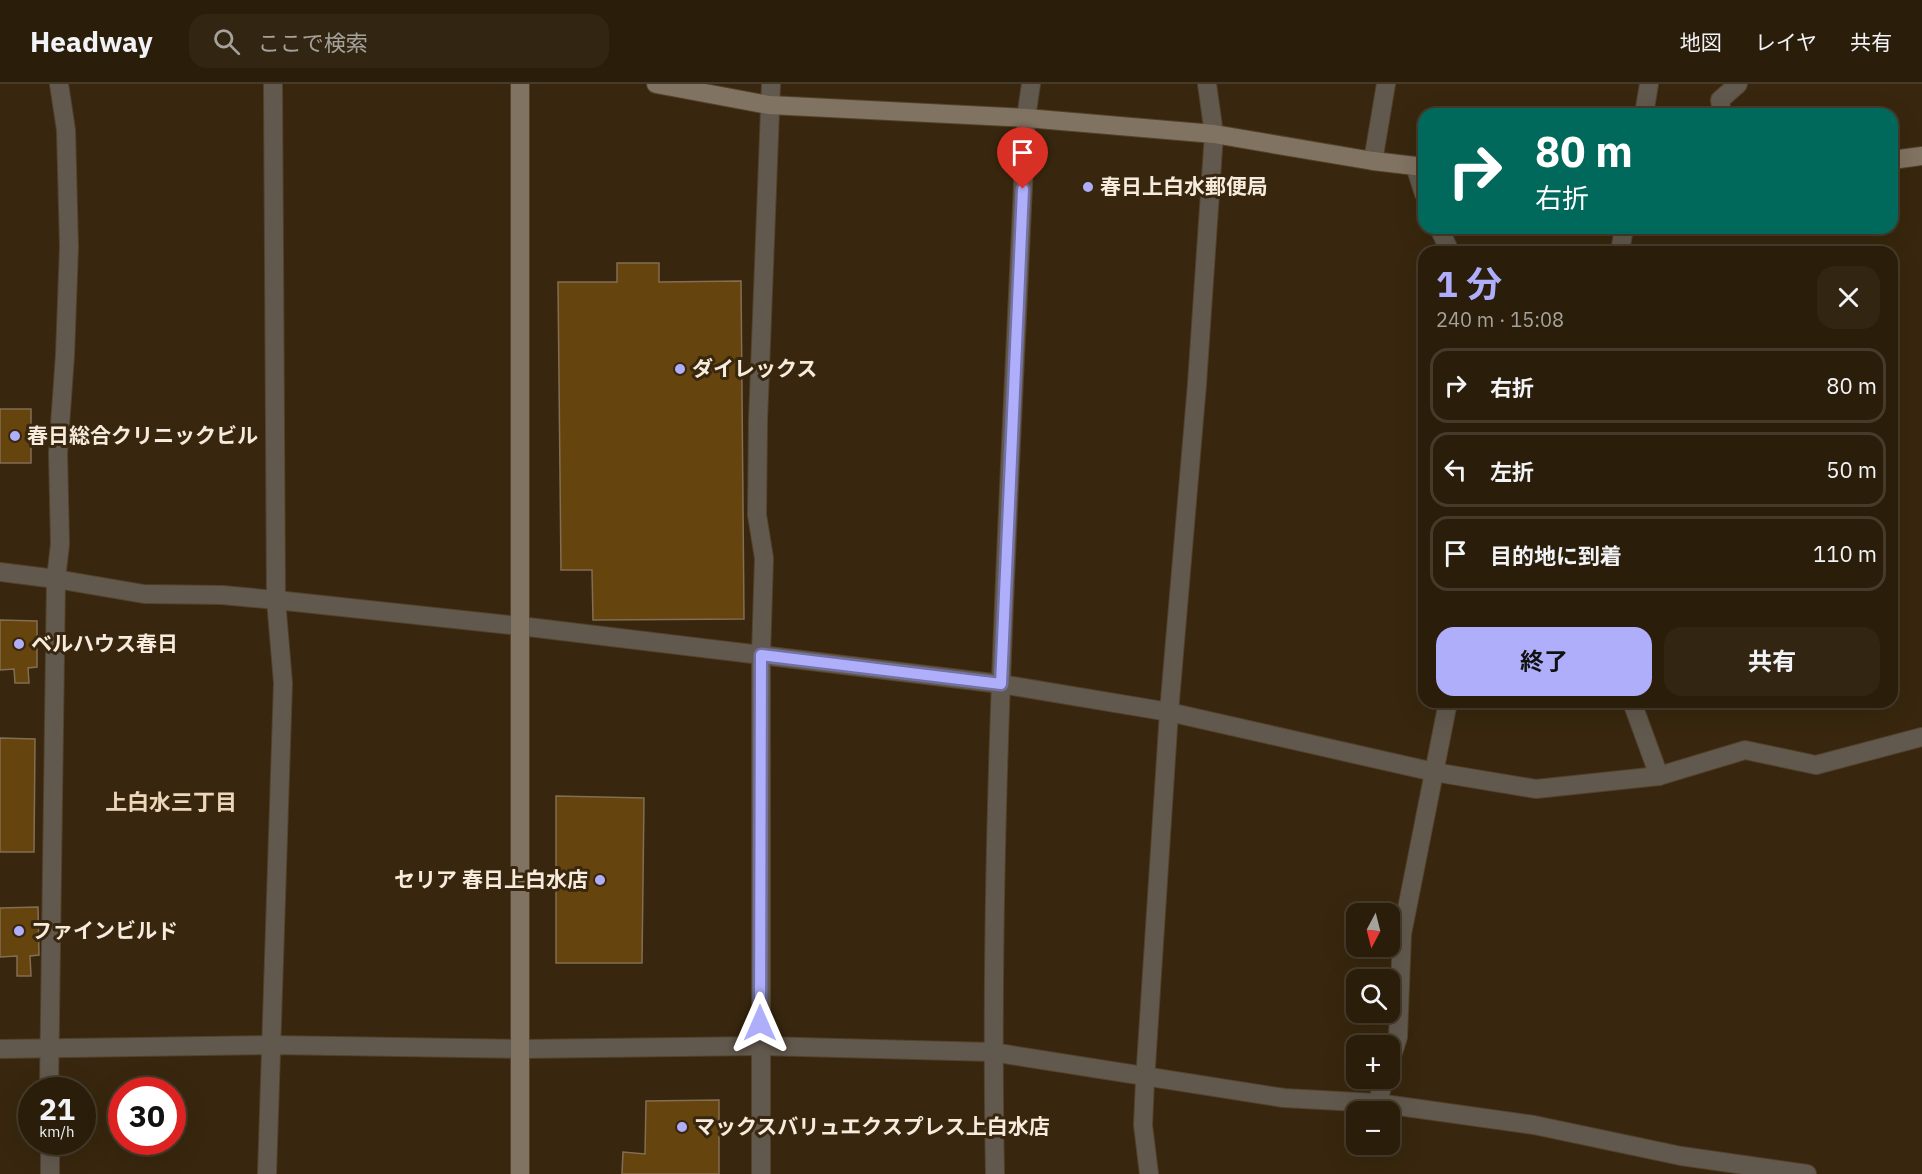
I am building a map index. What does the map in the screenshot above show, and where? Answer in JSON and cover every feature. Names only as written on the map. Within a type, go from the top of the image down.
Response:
[{"type":"street","points":[[50,1077],[56,579],[60,544],[58,453],[69,247],[66,130],[59,84]]},
{"type":"street","points":[[267,1174],[283,683],[276,600],[273,84]]},
{"type":"street","points":[[520,84],[520,1174]]},
{"type":"street","points":[[656,84],[769,105],[1026,118],[1214,134],[1418,167]]},
{"type":"street","points":[[761,1174],[761,655],[764,558],[757,515],[757,492],[771,84]]},
{"type":"street","points":[[995,1174],[992,1052],[1001,684],[1026,118],[1031,84]]},
{"type":"street","points":[[1149,1174],[1143,1125],[1145,1075],[1169,712],[1197,384],[1214,134],[1207,84]]},
{"type":"street","points":[[1373,161],[1386,84]]},
{"type":"street","points":[[1645,108],[1649,84]]},
{"type":"street","points":[[1721,108],[1720,100],[1738,84]]},
{"type":"street","points":[[1898,159],[1922,156]]},
{"type":"street","points":[[0,572],[144,594],[222,595],[276,600],[520,626],[1001,684],[1169,712],[1434,772],[1536,789],[1659,776],[1745,750],[1816,765],[1922,737]]},
{"type":"street","points":[[1398,1035],[1402,934],[1447,708]]},
{"type":"street","points":[[1634,708],[1659,776]]},
{"type":"street","points":[[0,1049],[271,1045],[520,1049],[760,1046],[992,1052],[1284,1098],[1346,1102]]},
{"type":"street","points":[[1400,1107],[1534,1125],[1681,1156],[1807,1174]]},
{"type":"street","points":[[50,1155],[50,1174]]},
{"type":"building","points":[[617,263],[659,263],[659,282],[741,281],[744,619],[593,620],[592,570],[561,570],[558,282],[617,282]]},
{"type":"building","name":"春日総合クリニックビル","points":[[0,409],[31,409],[31,463],[0,463]]},
{"type":"building","name":"ベルハウス春日","points":[[0,620],[37,621],[37,667],[28,668],[29,683],[15,683],[14,669],[0,670]]},
{"type":"building","points":[[0,738],[35,739],[34,852],[0,852]]},
{"type":"building","name":"セリア 春日上白水店","points":[[556,796],[644,798],[642,963],[556,963]]},
{"type":"building","name":"ファインビルド","points":[[38,907],[39,955],[30,956],[31,976],[17,976],[17,956],[0,957],[0,908]]},
{"type":"building","name":"マックスバリュエクスプレス上白水店","points":[[719,1100],[719,1174],[622,1174],[623,1152],[645,1154],[646,1101]]},
{"type":"place","name":"春日上白水郵便局","points":[[1088,187]]},
{"type":"place","name":"ダイレックス","points":[[680,369]]},
{"type":"place","name":"春日総合クリニックビル","points":[[15,436]]},
{"type":"place","name":"ベルハウス春日","points":[[19,644]]},
{"type":"place","name":"セリア 春日上白水店","points":[[600,880]]},
{"type":"place","name":"ファインビルド","points":[[19,931]]},
{"type":"place","name":"マックスバリュエクスプレス上白水店","points":[[682,1127]]},
{"type":"district","name":"上白水三丁目","points":[[171,802]]},
{"type":"route","points":[[760,1023],[761,655],[1001,684],[1023,189]]}]
